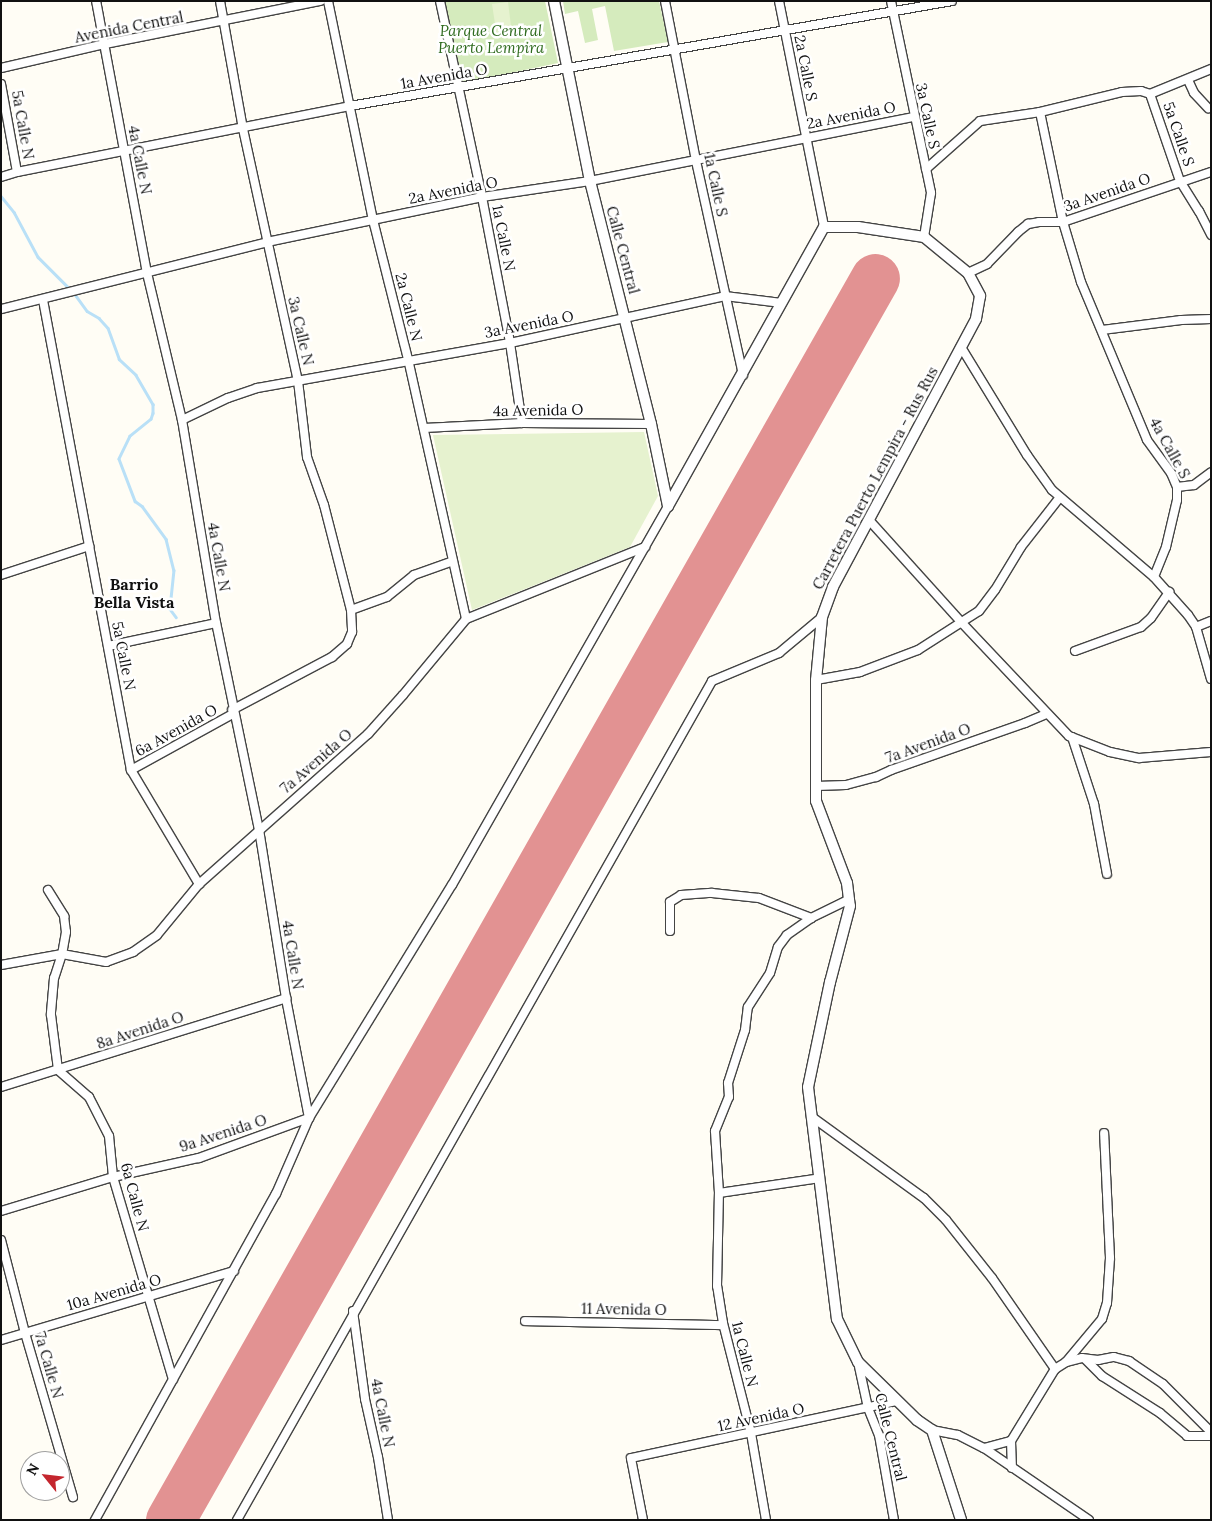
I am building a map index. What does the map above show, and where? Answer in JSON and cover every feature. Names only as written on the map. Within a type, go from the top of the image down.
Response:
[{"type":"street","name":"4a Calle N","points":[[96,1],[148,273],[182,420],[216,623],[259,830],[286,998],[309,1118]]},
{"type":"street","name":"3a Calle N","points":[[220,1],[267,242],[298,381],[307,457],[324,505],[351,610],[352,632],[347,644],[332,657]]},
{"type":"street","name":"Avenida Central","points":[[1,68],[105,44],[224,22],[321,1]]},
{"type":"street","name":"2a Calle N","points":[[328,1],[373,220],[408,359],[466,619]]},
{"type":"street","name":"1a Calle N","points":[[440,1],[482,198],[510,343],[522,423]]},
{"type":"street","name":"Calle Central","points":[[554,1],[590,181],[651,424],[668,506]]},
{"type":"street","name":"1a Calle S","points":[[665,1],[696,161],[743,374]]},
{"type":"street","name":"2a Calle S","points":[[779,1],[824,227]]},
{"type":"street","name":"3a Calle S","points":[[891,1],[931,193],[924,237]]},
{"type":"street","name":"1a Avenida O","points":[[1,177],[17,172],[458,86],[569,69],[674,49],[893,13],[952,1]]},
{"type":"street","points":[[926,169],[980,121],[1040,112],[1122,92],[1141,91],[1150,94],[1211,69]]},
{"type":"street","points":[[1188,80],[1194,93],[1208,108]]},
{"type":"street","name":"5a Calle N","points":[[1,84],[17,172]]},
{"type":"street","name":"5a Calle S","points":[[1150,94],[1180,181],[1199,211],[1211,236]]},
{"type":"street","name":"4a Calle S","points":[[1040,112],[1063,222],[1081,282],[1147,440],[1171,473],[1177,487],[1177,500],[1166,547],[1154,578]]},
{"type":"street","name":"2a Avenida O","points":[[1,308],[43,300],[267,242],[482,198],[590,181],[914,117]]},
{"type":"street","name":"3a Avenida O","points":[[968,273],[987,264],[1028,224],[1063,222],[1211,172]]},
{"type":"street","points":[[95,1520],[276,1194],[309,1118],[447,894],[743,374],[824,227],[858,227],[924,237]]},
{"type":"street","name":"Carretera Puerto Lempira - Rus Rus","points":[[924,237],[968,273],[979,292],[980,306],[976,319],[833,586],[822,617],[816,680],[816,801],[820,816],[847,883],[850,906],[830,982],[808,1087],[837,1319],[858,1362],[897,1401],[932,1430]]},
{"type":"street","name":"3a Avenida O","points":[[182,420],[228,398],[280,383],[408,359],[510,343],[725,296],[782,303]]},
{"type":"street","name":"5a Calle N","points":[[43,300],[131,770],[199,884]]},
{"type":"street","points":[[1102,330],[1181,320],[1211,319]]},
{"type":"street","points":[[961,347],[1027,455],[1060,498],[1169,592],[1196,627],[1211,680]]},
{"type":"street","name":"4a Avenida O","points":[[424,428],[522,423],[651,424]]},
{"type":"street","points":[[1177,487],[1194,485],[1211,472]]},
{"type":"street","points":[[816,680],[860,672],[918,650],[979,611],[995,590],[1021,547],[1060,498]]},
{"type":"street","points":[[869,520],[1046,714],[1072,737],[1110,752],[1139,758],[1211,752]]},
{"type":"street","points":[[1,575],[89,546]]},
{"type":"street","name":"7a Avenida O","points":[[1,965],[62,954],[106,962],[133,952],[157,935],[199,884],[368,734],[466,619],[645,546]]},
{"type":"street","points":[[351,610],[387,598],[414,575],[454,561]]},
{"type":"street","points":[[1075,651],[1141,627],[1152,618],[1169,592]]},
{"type":"street","points":[[237,1520],[353,1311],[712,681],[779,653],[822,617]]},
{"type":"street","points":[[1196,627],[1211,621]]},
{"type":"street","points":[[108,646],[216,623]]},
{"type":"street","name":"6a Avenida O","points":[[131,770],[332,657]]},
{"type":"street","name":"7a Avenida O","points":[[816,786],[846,785],[876,777],[1046,714]]},
{"type":"street","points":[[1072,737],[1094,804],[1107,874]]},
{"type":"street","points":[[48,890],[64,916],[66,932],[62,954],[54,978],[51,1015],[58,1070]]},
{"type":"street","points":[[670,931],[670,902],[681,895],[712,893],[759,898],[811,918]]},
{"type":"street","name":"1a Calle N","points":[[766,1520],[751,1433],[723,1325],[717,1286],[719,1193],[715,1131],[729,1097],[728,1083],[745,1030],[748,1007],[770,973],[778,946],[787,935],[811,918],[850,899]]},
{"type":"street","name":"8a Avenida O","points":[[1,1087],[286,998]]},
{"type":"street","name":"6a Calle N","points":[[58,1070],[89,1097],[109,1136],[113,1177],[173,1379]]},
{"type":"street","points":[[812,1116],[924,1198],[946,1220],[992,1278],[1055,1368]]},
{"type":"street","name":"9a Avenida O","points":[[1,1211],[113,1177],[199,1158],[309,1118]]},
{"type":"street","points":[[1066,1362],[1102,1319],[1106,1303],[1110,1258],[1104,1133]]},
{"type":"street","points":[[719,1193],[820,1178]]},
{"type":"street","name":"7a Calle N","points":[[1,1240],[25,1333],[73,1497]]},
{"type":"street","name":"10a Avenida O","points":[[1,1340],[234,1271]]},
{"type":"street","name":"4a Calle N","points":[[353,1311],[367,1415],[378,1457],[388,1520]]},
{"type":"street","name":"11 Avenida O","points":[[525,1321],[723,1325]]},
{"type":"street","points":[[1012,1468],[1011,1441],[1055,1368],[1066,1362],[1084,1358],[1098,1360],[1114,1357],[1129,1360],[1163,1384],[1211,1432]]},
{"type":"street","points":[[1084,1358],[1102,1376],[1160,1413],[1187,1436],[1211,1436]]},
{"type":"street","name":"Calle Central","points":[[858,1362],[868,1408],[879,1435],[894,1520]]},
{"type":"street","name":"12 Avenida O","points":[[643,1520],[631,1458],[897,1401]]},
{"type":"street","points":[[961,1520],[932,1430],[958,1435],[984,1448],[1089,1520]]},
{"type":"street","points":[[984,1448],[1011,1441]]},
{"type":"green space","name":"Parque Central Puerto Lempira","points":[[445,1],[545,1],[558,63],[462,83]]},
{"type":"green space","points":[[563,1],[659,1],[668,42],[614,51],[605,6],[592,9],[598,40],[585,43],[578,11],[565,14]]},
{"type":"green space","points":[[508,2],[512,34],[497,37],[492,4]]},
{"type":"green space","points":[[644,432],[658,496],[630,547],[472,610],[433,435]]},
{"type":"waterway","points":[[1,196],[14,212],[38,257],[70,289]]},
{"type":"waterway","points":[[74,293],[87,311],[99,318],[108,328],[119,359],[136,375],[153,404],[151,419],[130,436],[119,459],[135,501],[142,506],[166,539],[174,570],[170,609],[176,617]]},
{"type":"runway","points":[[170,1520],[875,278]]},
{"type":"district","name":"Barrio Bella Vista","points":[[134,593]]}]
